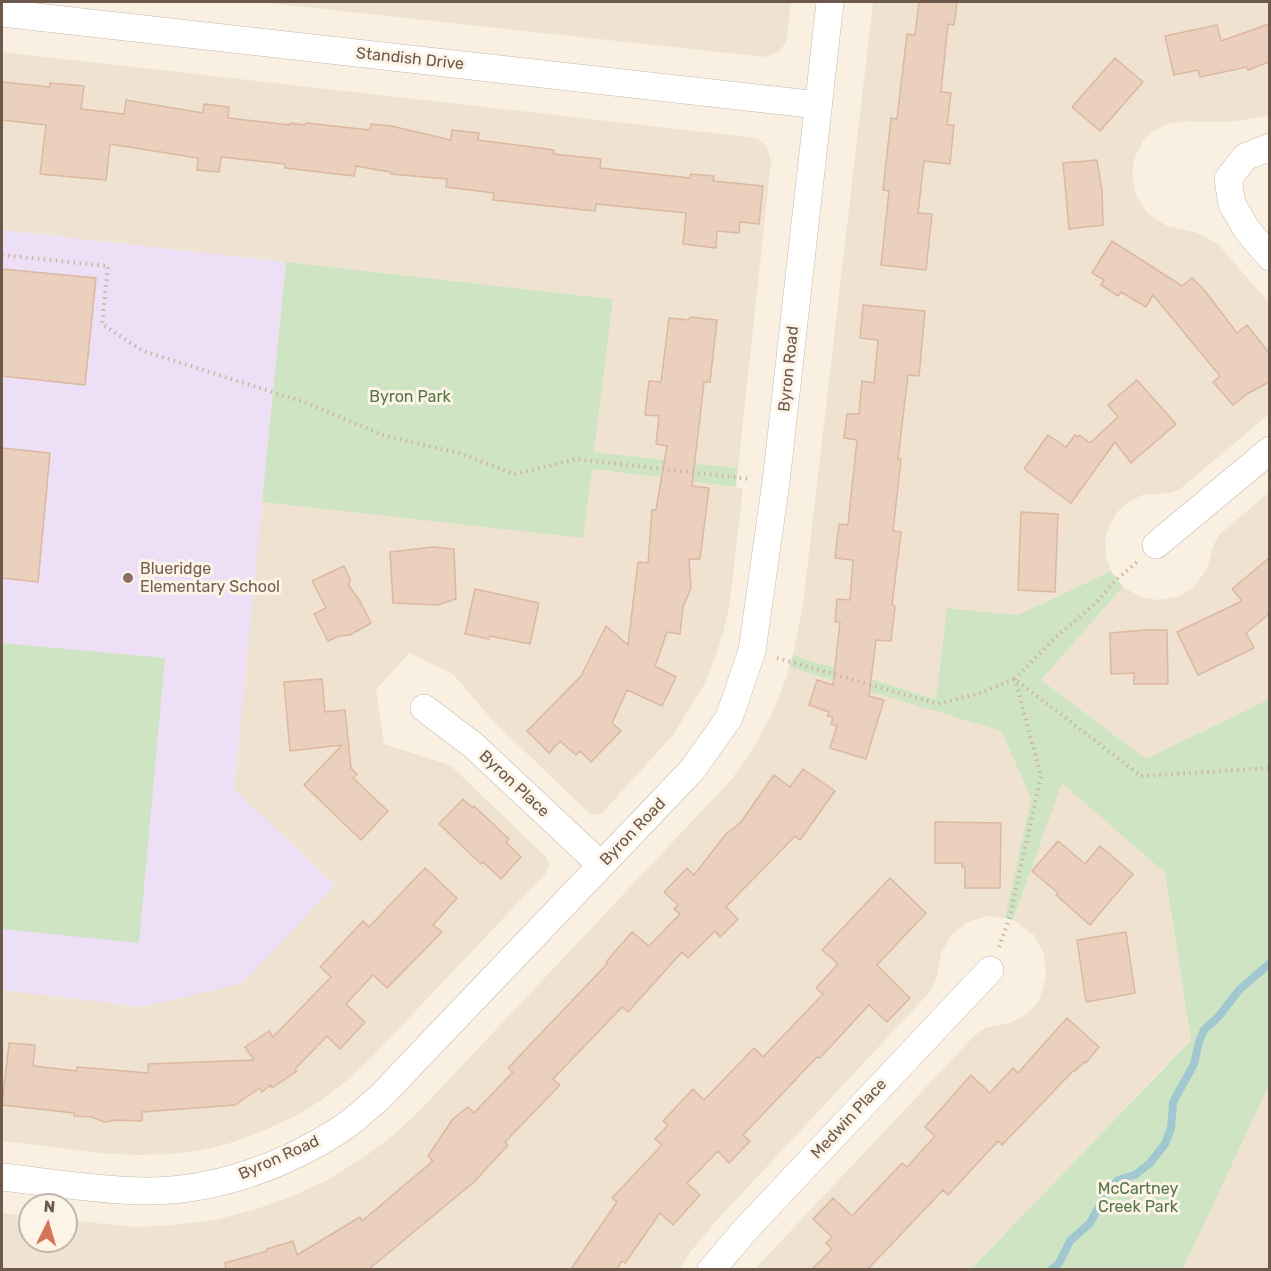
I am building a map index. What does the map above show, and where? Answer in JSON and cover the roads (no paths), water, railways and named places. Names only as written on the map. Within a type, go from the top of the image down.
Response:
[{"type":"street","name":"Byron Road","points":[[2,1177],[86,1187],[154,1190],[195,1187],[243,1176],[296,1154],[342,1128],[380,1097],[692,770],[729,718],[752,651],[776,482],[830,2]]},
{"type":"street","name":"Standish Drive","points":[[2,13],[818,105]]},
{"type":"street","points":[[1269,147],[1245,158],[1228,178],[1232,204],[1247,230],[1269,257]]},
{"type":"street","points":[[1156,545],[1269,450]]},
{"type":"street","name":"Byron Place","points":[[424,708],[473,746],[601,865]]},
{"type":"street","name":"Medwin Place","points":[[711,1269],[990,970]]},
{"type":"waterway","points":[[1051,1270],[1059,1263],[1070,1241],[1090,1223],[1105,1196],[1118,1180],[1135,1175],[1150,1163],[1165,1144],[1171,1128],[1173,1102],[1194,1064],[1204,1030],[1219,1016],[1239,990],[1270,963]]},
{"type":"place","name":"Blueridge Elementary School","points":[[128,578]]},
{"type":"park label","name":"Byron Park","points":[[410,397]]},
{"type":"park label","name":"McCartney Creek Park","points":[[1138,1198]]}]
